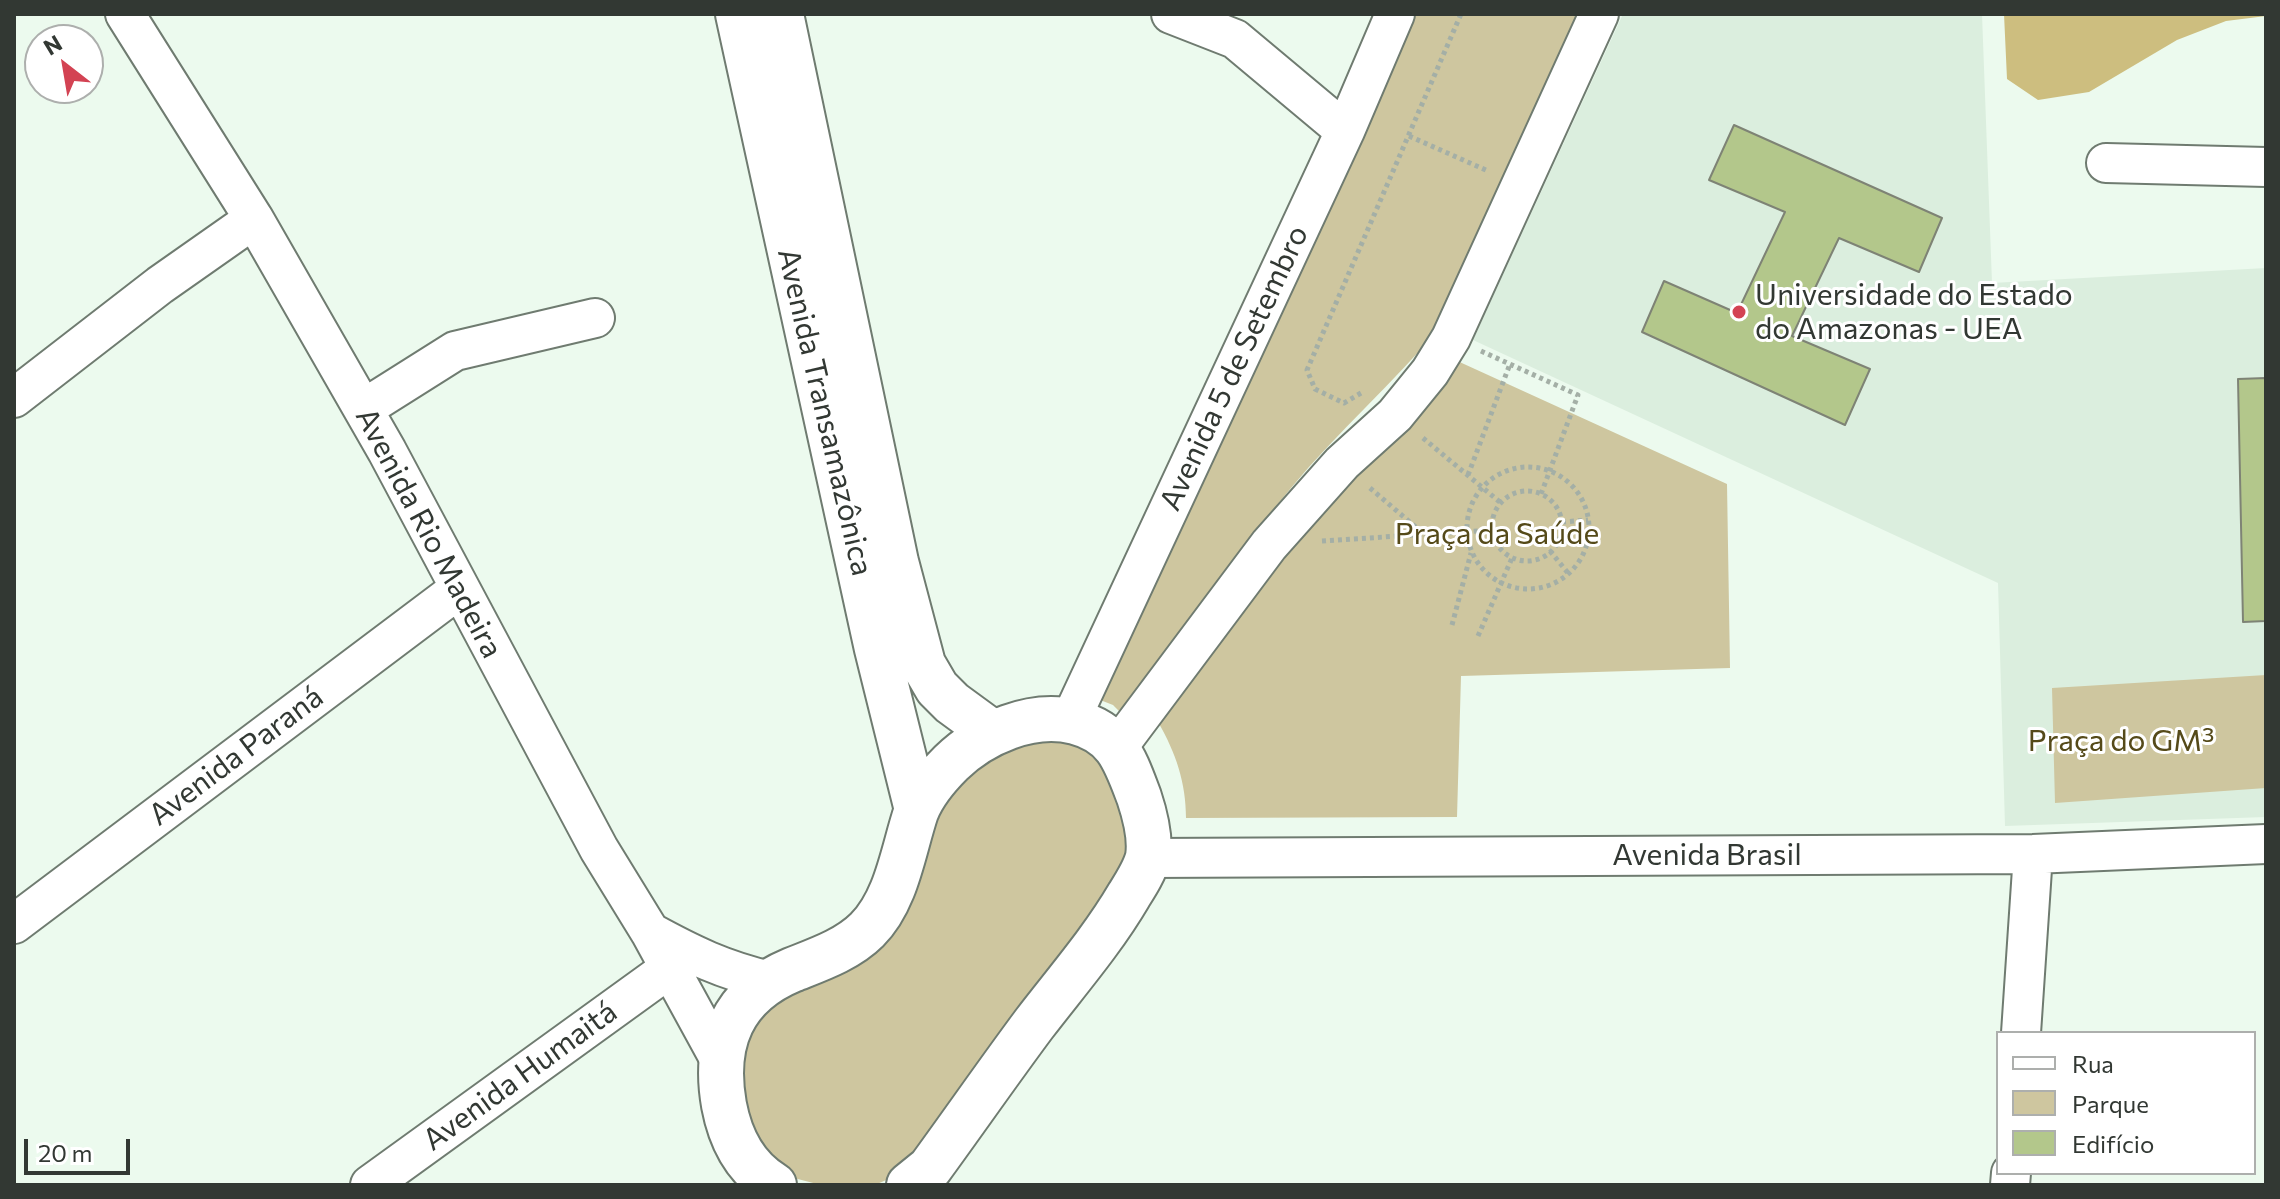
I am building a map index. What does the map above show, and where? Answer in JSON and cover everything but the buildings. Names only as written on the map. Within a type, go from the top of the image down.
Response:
[{"type":"highway","name":"Avenida Transamazônica","points":[[738,14],[795,283],[917,810]]},
{"type":"highway","name":"Avenida Transamazônica","points":[[781,14],[896,562],[923,664],[937,688],[952,703],[993,733]]},
{"type":"highway","points":[[756,98],[799,89]]},
{"type":"highway","points":[[795,283],[837,276]]},
{"type":"highway","points":[[774,1185],[751,1166],[736,1164],[724,1104],[720,1060],[728,1032],[750,994],[770,981],[821,959],[865,932],[876,919],[896,880],[917,810],[932,784],[953,761],[993,733],[1016,724],[1041,720],[1070,721],[1099,731],[1117,748],[1133,777],[1145,812],[1148,858],[1115,919],[930,1168],[914,1183]]},
{"type":"street","name":"Avenida Rio Madeira","points":[[125,14],[254,219],[363,409],[599,849],[650,932],[720,1060]]},
{"type":"street","points":[[1171,14],[1235,39],[1345,131]]},
{"type":"street","name":"Avenida 5 de Setembro","points":[[1070,721],[1345,131],[1395,14]]},
{"type":"street","points":[[1117,748],[1269,545],[1342,463],[1395,415],[1430,372],[1451,338],[1599,14]]},
{"type":"street","points":[[2106,163],[2266,167]]},
{"type":"street","points":[[14,398],[160,285],[254,219]]},
{"type":"street","points":[[363,409],[455,351],[595,318]]},
{"type":"street","name":"Avenida Paraná","points":[[14,924],[459,589]]},
{"type":"street","name":"Avenida Brasil","points":[[1148,858],[2033,854],[2266,844]]},
{"type":"street","points":[[2021,1031],[2033,854]]},
{"type":"street","points":[[650,932],[708,963],[770,981]]},
{"type":"street","name":"Avenida Humaitá","points":[[370,1185],[670,968]]},
{"type":"path","points":[[1364,391],[1344,403],[1315,389],[1307,370],[1461,14]]},
{"type":"path","points":[[1409,136],[1491,172],[1524,179]]},
{"type":"path","points":[[1451,338],[1578,395],[1541,494]]},
{"type":"path","points":[[1468,475],[1510,364]]},
{"type":"path","points":[[1395,415],[1501,503]]},
{"type":"path","points":[[1342,463],[1425,535]]},
{"type":"path","points":[[1532,466],[1550,471],[1567,481],[1580,496],[1588,520],[1583,554],[1568,573],[1555,582],[1536,588],[1516,588],[1502,583],[1482,569],[1471,552],[1466,533],[1467,516],[1482,486],[1514,468],[1532,466]]},
{"type":"path","points":[[1523,491],[1541,494],[1553,503],[1562,522],[1561,535],[1550,551],[1537,559],[1524,561],[1512,558],[1495,542],[1492,519],[1501,503],[1513,494],[1523,491]]},
{"type":"path","points":[[1562,522],[1588,520]]},
{"type":"path","points":[[1269,545],[1492,530]]},
{"type":"path","points":[[1550,551],[1568,573]]},
{"type":"path","points":[[1452,625],[1471,552]]},
{"type":"path","points":[[1478,636],[1512,558]]},
{"type":"shaded area","points":[[1623,14],[1982,14],[1992,283],[2266,268],[2266,817],[2005,826],[1998,583],[1473,340]]},
{"type":"shaded area","points":[[2004,14],[2266,16],[2226,21],[2177,40],[2089,92],[2038,100],[2007,79]]},
{"type":"green space","points":[[1397,14],[1586,14],[1441,326],[1269,515],[1124,716],[1113,705],[1095,698]]},
{"type":"green space","name":"Praça da Saúde","points":[[1453,359],[1727,484],[1730,668],[1461,676],[1457,817],[1186,818],[1179,768],[1158,722],[1292,542]]},
{"type":"green space","name":"Praça do GM³","points":[[2266,675],[2266,788],[2055,803],[2052,688]]},
{"type":"green space","points":[[1042,732],[1090,738],[1116,761],[1134,858],[914,1168],[877,1184],[821,1185],[790,1177],[750,1139],[738,1103],[744,1029],[778,990],[841,960],[956,779],[994,749]]},
{"type":"place","name":"Universidade do Estado do Amazonas - UEA","points":[[1739,312]]}]
